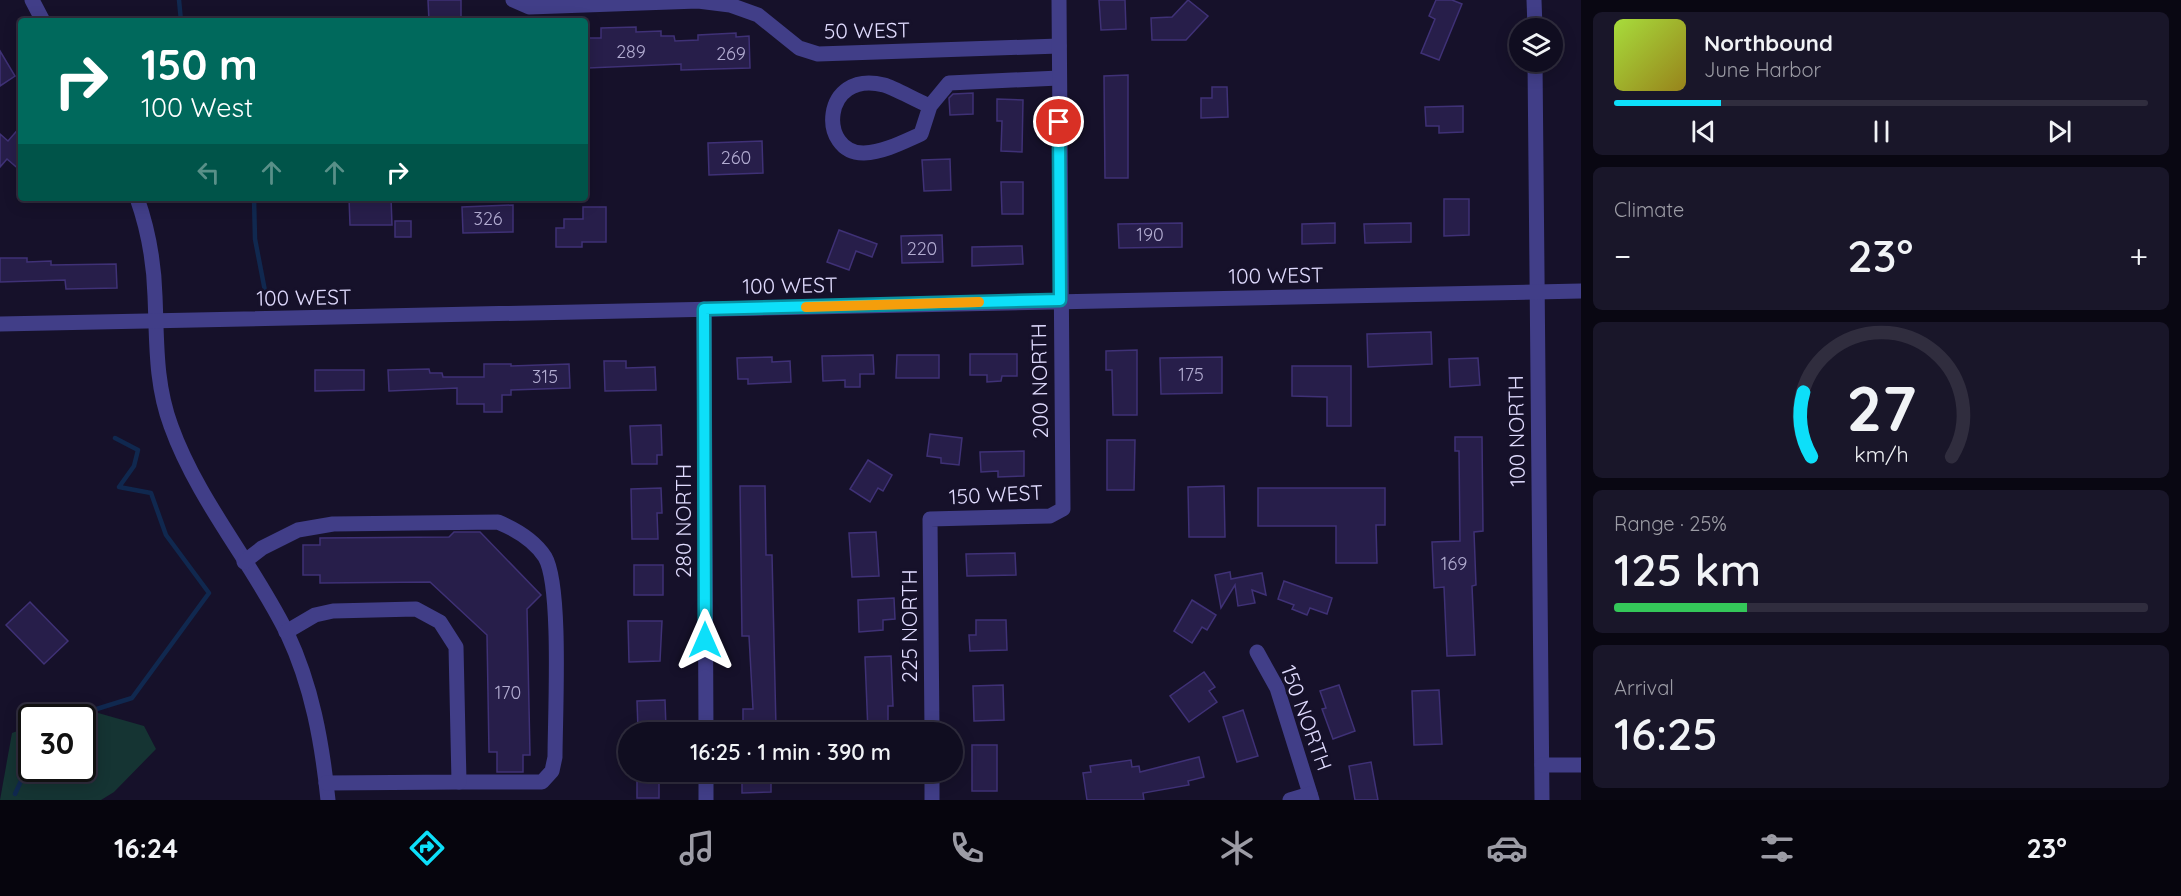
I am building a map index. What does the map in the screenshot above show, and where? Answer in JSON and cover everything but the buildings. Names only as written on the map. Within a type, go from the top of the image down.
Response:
[{"type":"street","points":[[32,0],[42,18]]},
{"type":"street","name":"50 WEST","points":[[513,0],[529,7],[698,1],[730,5],[758,15],[799,48],[818,54],[1059,46]]},
{"type":"street","name":"200 NORTH","points":[[1059,0],[1063,509]]},
{"type":"street","points":[[1534,0],[1535,18]]},
{"type":"street","name":"100 NORTH","points":[[1535,72],[1542,800]]},
{"type":"street","points":[[930,106],[884,86],[862,85],[845,90],[834,102],[832,120],[838,139],[849,150],[864,153],[894,146],[921,134],[930,106],[949,83],[1059,78]]},
{"type":"street","points":[[138,201],[147,227],[155,294],[160,387],[171,426],[188,466],[286,632],[308,687],[322,740],[328,800]]},
{"type":"street","name":"100 WEST","points":[[0,324],[155,323],[1060,300],[1581,291]]},
{"type":"street","name":"280 NORTH","points":[[704,309],[706,722]]},
{"type":"street","name":"150 WEST","points":[[930,519],[1050,516],[1063,509]]},
{"type":"street","name":"225 NORTH","points":[[930,519],[932,722]]},
{"type":"street","points":[[244,562],[262,548],[298,530],[333,524],[498,522],[522,533],[545,558],[554,587],[554,764],[552,771],[542,782],[326,783]]},
{"type":"street","points":[[286,632],[315,615],[333,610],[416,609],[440,622],[456,647],[459,782]]},
{"type":"street","name":"150 NORTH","points":[[1257,652],[1277,688],[1311,797]]},
{"type":"street","points":[[1542,765],[1581,765]]},
{"type":"street","points":[[706,782],[706,800]]},
{"type":"street","points":[[932,782],[932,800]]},
{"type":"street","points":[[1290,800],[1311,797]]},
{"type":"green space","points":[[96,712],[144,726],[156,749],[114,792],[101,800],[0,800],[12,733],[18,731],[18,782],[96,782]]},
{"type":"waterway","points":[[179,0],[181,18]]},
{"type":"waterway","points":[[254,201],[255,239],[265,291]]},
{"type":"waterway","points":[[96,709],[132,698],[209,593],[166,535],[151,493],[119,487],[134,466],[138,450],[115,438]]},
{"type":"waterway","points":[[15,794],[21,782]]},
{"type":"slow traffic","points":[[806,307],[979,302]]},
{"type":"route","points":[[705,640],[704,309],[1060,300],[1059,122]]}]
